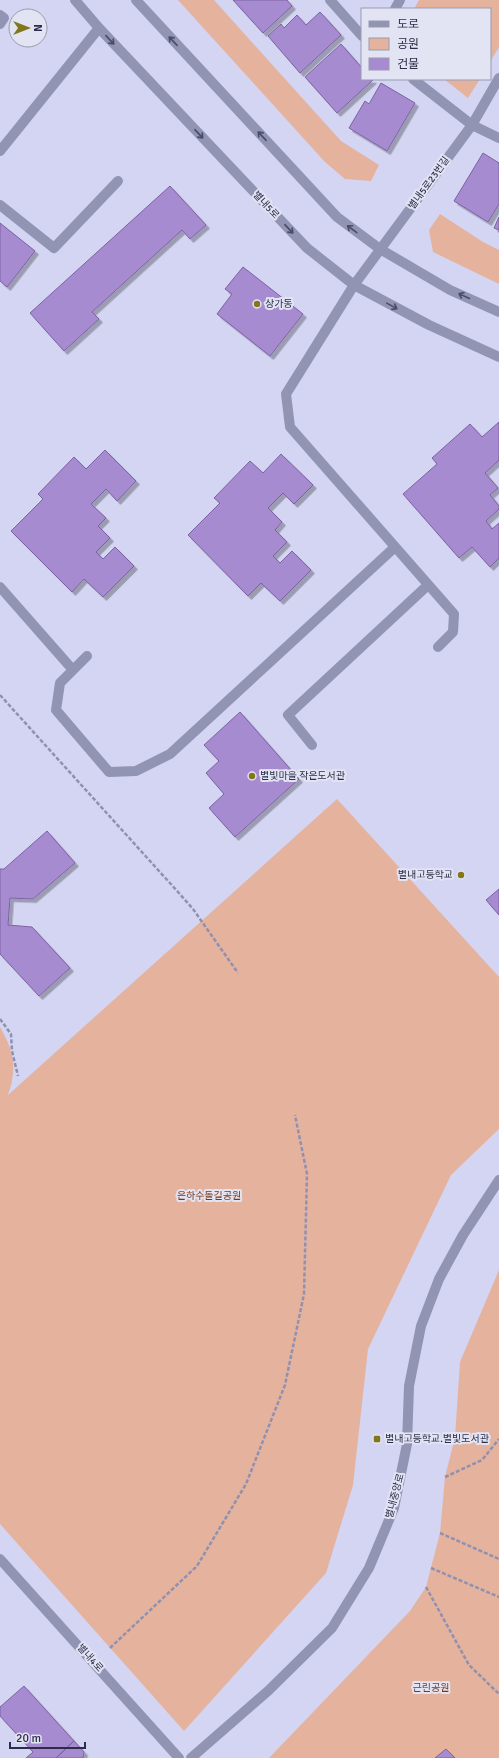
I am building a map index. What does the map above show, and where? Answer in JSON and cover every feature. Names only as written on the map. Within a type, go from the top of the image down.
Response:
[{"type":"street","name":"별내5로","points":[[75,0],[99,28],[307,248],[354,285],[429,325],[499,357]]},
{"type":"street","points":[[136,0],[337,218],[380,249],[450,290],[499,312]]},
{"type":"street","points":[[330,0],[361,35]]},
{"type":"street","points":[[0,15],[4,18],[0,24]]},
{"type":"street","points":[[0,151],[99,28]]},
{"type":"street","name":"별내5로23번길","points":[[438,647],[453,632],[454,614],[290,427],[286,394],[354,285],[472,125],[499,78]]},
{"type":"street","points":[[414,80],[472,125],[499,138]]},
{"type":"street","points":[[0,205],[54,248],[118,181]]},
{"type":"street","points":[[87,656],[60,683],[56,710],[109,772],[136,771],[170,754],[395,547]]},
{"type":"street","points":[[312,745],[288,715],[428,585]]},
{"type":"street","points":[[0,587],[73,670]]},
{"type":"street","name":"별내중앙로","points":[[191,1758],[268,1691],[332,1628],[369,1568],[395,1501],[407,1444],[409,1386],[421,1326],[439,1279],[463,1235],[499,1180]]},
{"type":"street","name":"별내4로","points":[[0,1559],[179,1758]]},
{"type":"path","points":[[0,695],[183,898],[238,973]]},
{"type":"path","points":[[0,1019],[11,1034],[12,1052],[18,1076]]},
{"type":"path","points":[[110,1648],[197,1566],[246,1484],[286,1384],[304,1294],[307,1174],[295,1115]]},
{"type":"path","points":[[445,1477],[482,1460],[499,1439]]},
{"type":"path","points":[[440,1533],[499,1559]]},
{"type":"path","points":[[431,1568],[499,1597]]},
{"type":"path","points":[[426,1587],[469,1665],[499,1694]]},
{"type":"green space","points":[[178,0],[214,0],[341,141],[379,165],[371,181],[345,179],[325,162]]},
{"type":"green space","points":[[419,0],[499,0],[499,47],[491,60],[491,8],[415,8]]},
{"type":"green space","points":[[445,80],[479,80],[468,98]]},
{"type":"green space","points":[[440,214],[483,242],[499,250],[499,284],[433,252],[429,230]]},
{"type":"green space","name":"은하수돌길공원","points":[[337,799],[499,977],[499,1129],[451,1175],[368,1349],[353,1485],[326,1573],[184,1731],[0,1524],[0,1027],[7,1040],[13,1059],[12,1084],[8,1095]]},
{"type":"green space","name":"근린공원","points":[[499,1270],[499,1758],[269,1758],[410,1611],[426,1587],[440,1533],[445,1477],[455,1437],[460,1362]]},
{"type":"building","points":[[233,0],[287,0],[292,6],[263,33]]},
{"type":"building","points":[[320,12],[341,35],[300,73],[268,36],[281,24],[284,28],[297,15],[306,25]]},
{"type":"building","points":[[341,44],[361,67],[361,80],[373,80],[337,113],[305,77]]},
{"type":"building","points":[[381,83],[415,103],[387,151],[349,128],[365,101],[369,104]]},
{"type":"building","points":[[483,153],[499,163],[499,204],[488,222],[454,201]]},
{"type":"building","points":[[170,186],[206,225],[190,239],[182,230],[92,312],[99,319],[64,351],[30,313]]},
{"type":"building","points":[[499,217],[499,230],[494,228]]},
{"type":"building","points":[[0,223],[35,251],[7,287],[0,281]]},
{"type":"building","name":"상가동","points":[[243,267],[303,314],[270,356],[217,314],[232,294],[225,289]]},
{"type":"building","points":[[499,422],[499,460],[485,473],[498,488],[490,495],[499,506],[499,509],[486,521],[492,529],[499,523],[499,558],[490,567],[472,547],[459,558],[403,494],[437,464],[432,458],[470,424],[482,437]]},
{"type":"building","points":[[105,450],[136,481],[117,501],[106,489],[91,504],[106,518],[98,526],[110,538],[96,552],[103,559],[115,547],[134,566],[103,597],[84,579],[72,592],[11,531],[43,499],[38,494],[74,457],[86,469]]},
{"type":"building","points":[[281,454],[313,485],[294,504],[283,493],[268,508],[282,522],[275,530],[287,542],[273,556],[280,563],[292,551],[311,570],[280,601],[261,583],[248,596],[188,535],[220,503],[214,498],[250,461],[263,473]]},
{"type":"building","name":"별빛마을 작은도서관","points":[[240,712],[299,779],[235,837],[209,808],[224,794],[206,773],[219,761],[204,745]]},
{"type":"building","points":[[47,831],[75,863],[33,899],[10,898],[8,925],[32,927],[70,968],[39,996],[0,954],[0,869],[4,869]]},
{"type":"building","points":[[499,889],[499,915],[486,900]]},
{"type":"building","points":[[24,1686],[74,1741],[56,1758],[26,1758],[33,1752],[0,1716],[0,1707]]},
{"type":"building","points":[[74,1741],[84,1752],[83,1758],[56,1758]]},
{"type":"building","points":[[446,1749],[455,1758],[435,1758]]},
{"type":"place","name":"상가동","points":[[257,304]]},
{"type":"place","name":"별빛마을 작은도서관","points":[[252,776]]},
{"type":"place","name":"별내고등학교","points":[[461,875]]},
{"type":"place","name":"별내고등학교.별빛도서관","points":[[377,1439]]}]
